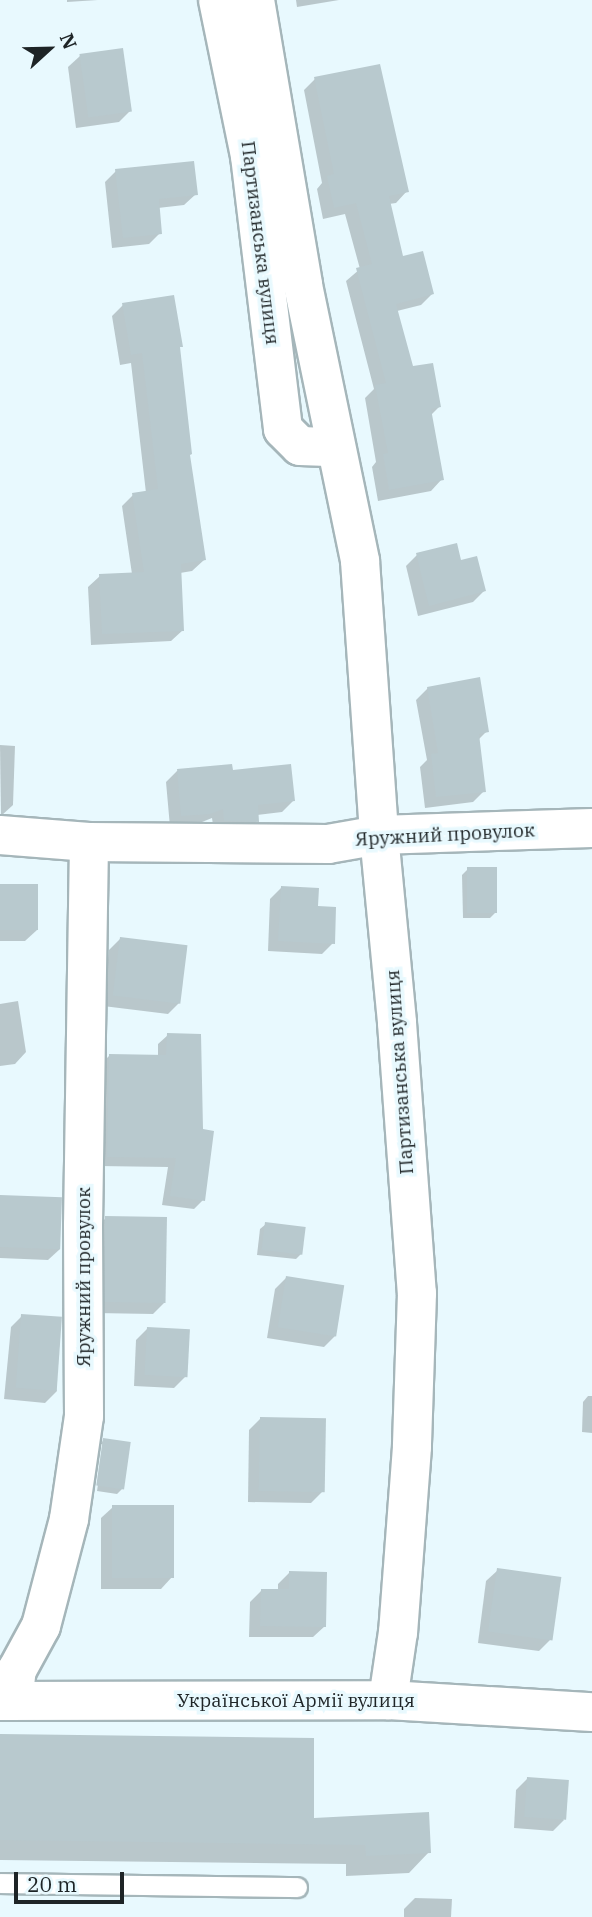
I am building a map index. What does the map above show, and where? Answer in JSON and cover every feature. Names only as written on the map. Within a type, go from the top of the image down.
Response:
[{"type":"street","name":"Партизанська вулиця","points":[[218,0],[250,156],[284,429],[300,446],[335,447]]},
{"type":"street","name":"Партизанська вулиця","points":[[255,0],[303,285],[360,561],[379,835],[397,1023],[417,1293],[411,1460],[398,1632],[388,1700]]},
{"type":"street","name":"Яружний провулок","points":[[0,835],[89,842],[328,844],[379,835],[592,828]]},
{"type":"street","name":"Яружний провулок","points":[[7,1701],[17,1671],[41,1626],[69,1519],[84,1416],[83,1225],[89,842]]},
{"type":"street","name":"Української Армії вулиця","points":[[7,1701],[388,1700],[592,1712]]},
{"type":"lane","points":[[0,1883],[297,1887]]},
{"type":"building","points":[[123,48],[132,111],[88,118],[79,54]]},
{"type":"building","points":[[380,64],[409,192],[389,196],[403,256],[423,251],[434,294],[396,304],[413,366],[433,363],[441,407],[431,409],[444,480],[389,490],[383,454],[388,453],[375,385],[386,383],[356,268],[372,264],[356,203],[334,208],[327,176],[334,174],[314,77]]},
{"type":"building","points":[[194,161],[198,195],[159,199],[162,234],[123,238],[115,169]]},
{"type":"building","points":[[174,295],[183,347],[180,347],[190,455],[206,560],[181,564],[184,631],[102,634],[99,574],[144,572],[132,493],[158,489],[142,353],[131,355],[122,303]]},
{"type":"building","points":[[457,543],[461,560],[477,556],[486,591],[429,606],[416,553]]},
{"type":"building","points":[[480,677],[489,732],[479,734],[486,792],[436,797],[431,754],[438,753],[427,687]]},
{"type":"building","points":[[232,764],[233,770],[291,764],[295,801],[258,805],[259,822],[224,821],[223,809],[210,814],[181,816],[177,769]]},
{"type":"building","points":[[467,867],[497,867],[497,913],[467,913]]},
{"type":"building","points":[[0,884],[38,884],[38,930],[0,930]]},
{"type":"building","points":[[281,886],[319,888],[318,906],[336,907],[335,944],[278,941]]},
{"type":"building","points":[[120,937],[187,945],[180,1004],[113,996]]},
{"type":"building","points":[[167,1033],[201,1034],[203,1129],[214,1131],[205,1201],[170,1196],[176,1158],[107,1157],[109,1054],[166,1055]]},
{"type":"building","points":[[0,1195],[62,1197],[60,1249],[0,1247]]},
{"type":"building","points":[[105,1216],[167,1217],[165,1303],[103,1302]]},
{"type":"building","points":[[265,1222],[306,1227],[302,1255],[262,1250]]},
{"type":"building","points":[[286,1276],[344,1285],[336,1337],[278,1327]]},
{"type":"building","points":[[21,1314],[62,1317],[57,1391],[16,1388]]},
{"type":"building","points":[[147,1327],[190,1329],[187,1377],[144,1375]]},
{"type":"building","points":[[260,1417],[326,1418],[325,1492],[259,1491]]},
{"type":"building","points":[[103,1438],[131,1442],[124,1489],[96,1486]]},
{"type":"building","points":[[112,1505],[174,1505],[174,1578],[112,1578]]},
{"type":"building","points":[[497,1568],[561,1577],[552,1640],[488,1631]]},
{"type":"building","points":[[289,1571],[327,1572],[326,1627],[260,1626],[261,1589],[289,1589]]},
{"type":"building","points":[[0,1734],[314,1738],[314,1818],[429,1812],[431,1853],[366,1856],[365,1845],[0,1840]]},
{"type":"building","points":[[527,1777],[569,1780],[566,1820],[524,1817]]}]
